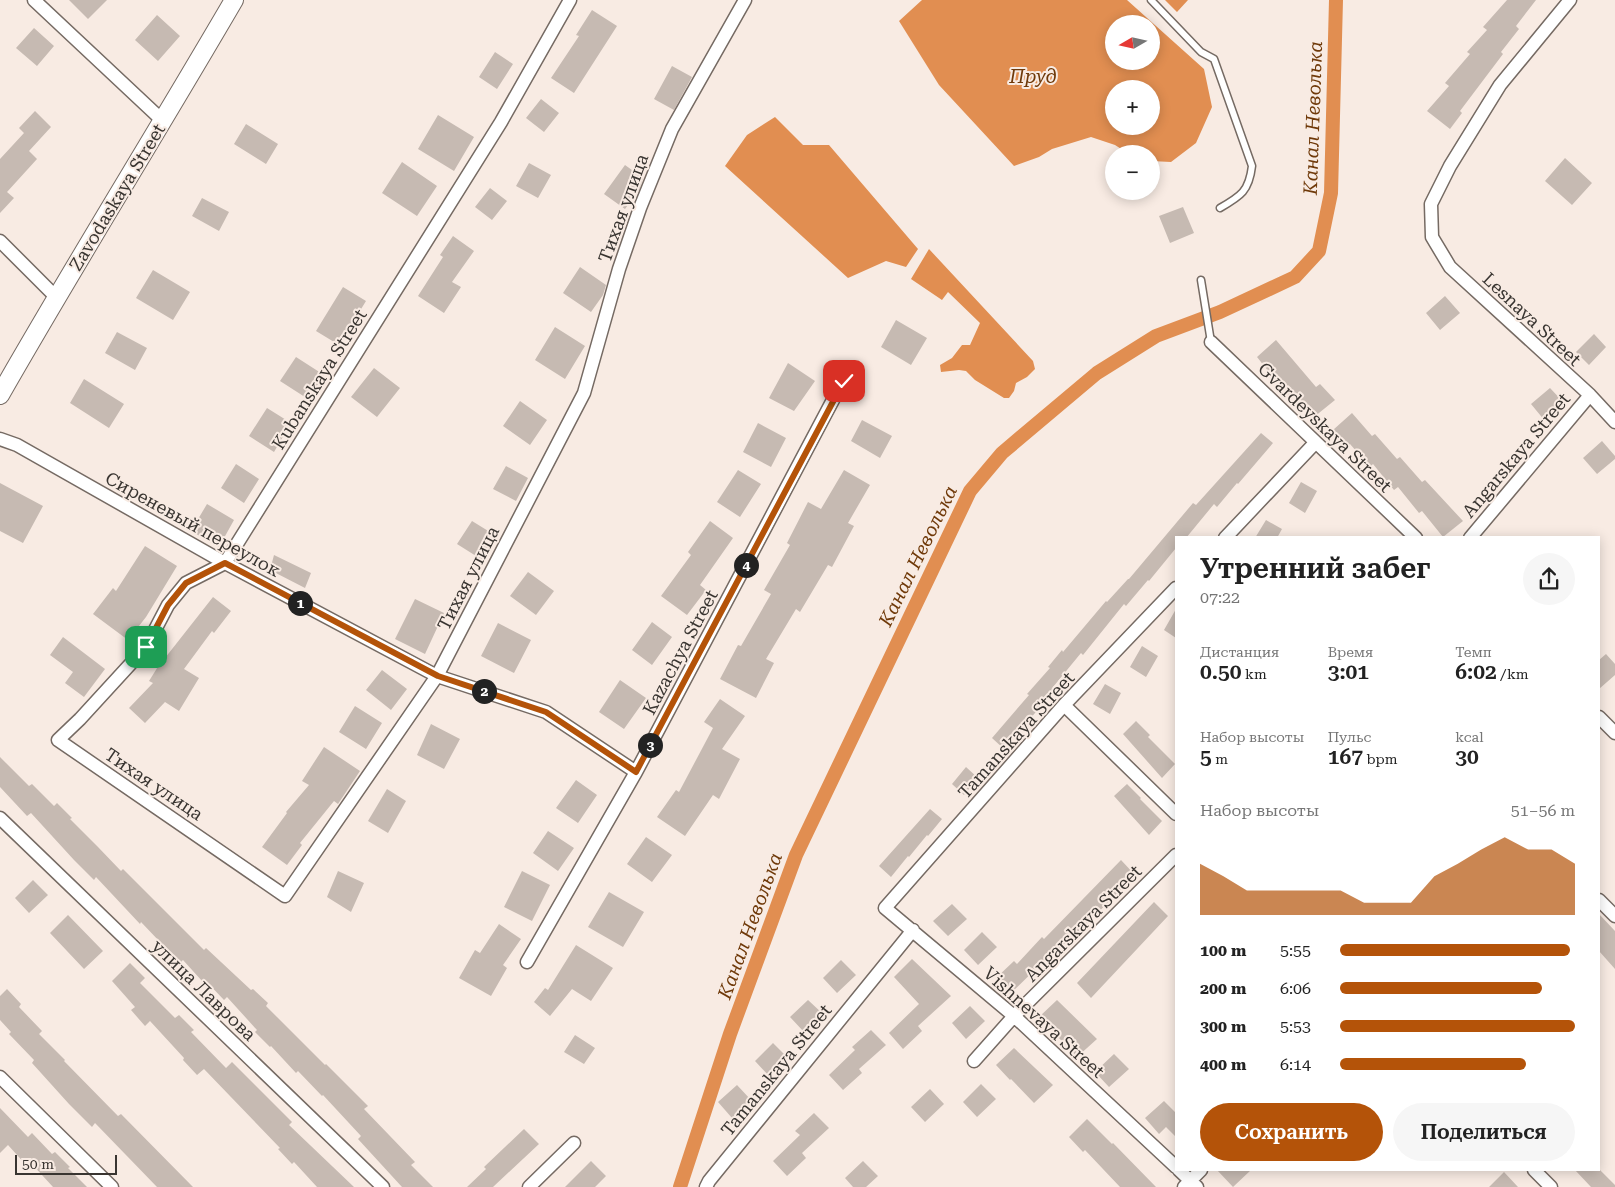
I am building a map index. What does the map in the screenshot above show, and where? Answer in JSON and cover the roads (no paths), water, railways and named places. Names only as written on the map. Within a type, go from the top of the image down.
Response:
[{"type":"main road","name":"Zavodaskaya Street","points":[[0,395],[56,297],[234,0]]},
{"type":"street","points":[[34,0],[163,121]]},
{"type":"street","name":"Kubanskaya Street","points":[[225,563],[500,122],[570,0]]},
{"type":"street","name":"Тихая улица","points":[[225,563],[186,583],[168,605],[146,647],[80,719],[58,740],[286,896],[438,676],[584,393],[619,269],[640,208],[672,129],[745,0]]},
{"type":"street","name":"Lesnaya Street","points":[[1570,0],[1500,85],[1450,166],[1431,204],[1432,237],[1450,267],[1590,396],[1615,422]]},
{"type":"street","points":[[0,241],[56,297]]},
{"type":"street","name":"Gvardeyskaya Street","points":[[1211,342],[1414,536]]},
{"type":"street","name":"Kazachya Street","points":[[527,962],[636,772],[844,381]]},
{"type":"street","name":"Angarskaya Street","points":[[1472,536],[1590,396]]},
{"type":"street","name":"Сиреневый переулок","points":[[0,439],[17,445],[225,563],[438,676],[546,712],[636,772]]},
{"type":"street","points":[[1226,536],[1315,443]]},
{"type":"street","name":"Tamanskaya Street","points":[[885,908],[1064,705],[1175,589]]},
{"type":"street","points":[[1064,705],[1175,813]]},
{"type":"street","name":"улица Лаврова","points":[[0,818],[383,1187]]},
{"type":"street","name":"Angarskaya Street","points":[[974,1061],[1014,1016],[1175,856]]},
{"type":"street","points":[[1600,901],[1615,916]]},
{"type":"street","name":"Vishnevaya Street","points":[[885,908],[1014,1016],[1175,1166]]},
{"type":"street","name":"Tamanskaya Street","points":[[710,1185],[913,930]]},
{"type":"street","points":[[0,1078],[112,1187]]},
{"type":"street","points":[[529,1187],[574,1143]]},
{"type":"street","points":[[1180,1171],[1191,1185],[1200,1171]]},
{"type":"street","points":[[1535,1171],[1551,1187]]},
{"type":"lane","points":[[1151,0],[1201,52],[1214,59],[1252,166],[1250,180],[1245,192],[1220,208]]},
{"type":"lane","points":[[1201,280],[1211,342]]},
{"type":"water","name":"Пруд","points":[[922,0],[1127,0],[1144,15],[1105,15],[1105,70],[1160,70],[1160,30],[1204,69],[1212,107],[1196,143],[1171,162],[1160,161],[1160,145],[1115,145],[1091,137],[1052,149],[1039,157],[1014,166],[939,85],[899,21]]},
{"type":"water","points":[[1165,0],[1188,0],[1177,12]]},
{"type":"water","points":[[775,117],[803,145],[829,145],[918,249],[906,267],[886,261],[848,278],[725,166],[747,135]]},
{"type":"water","points":[[929,249],[1033,361],[1035,369],[1027,377],[1016,383],[1014,391],[1009,398],[1004,398],[975,380],[966,371],[941,372],[940,365],[952,358],[962,345],[970,345],[980,323],[948,292],[942,300],[911,279]]},
{"type":"waterway","name":"Канал Неволька","points":[[680,1187],[730,1034],[796,855],[970,491],[1002,453],[1097,373],[1156,336],[1220,312],[1295,277],[1319,251],[1331,193],[1336,0]]}]
